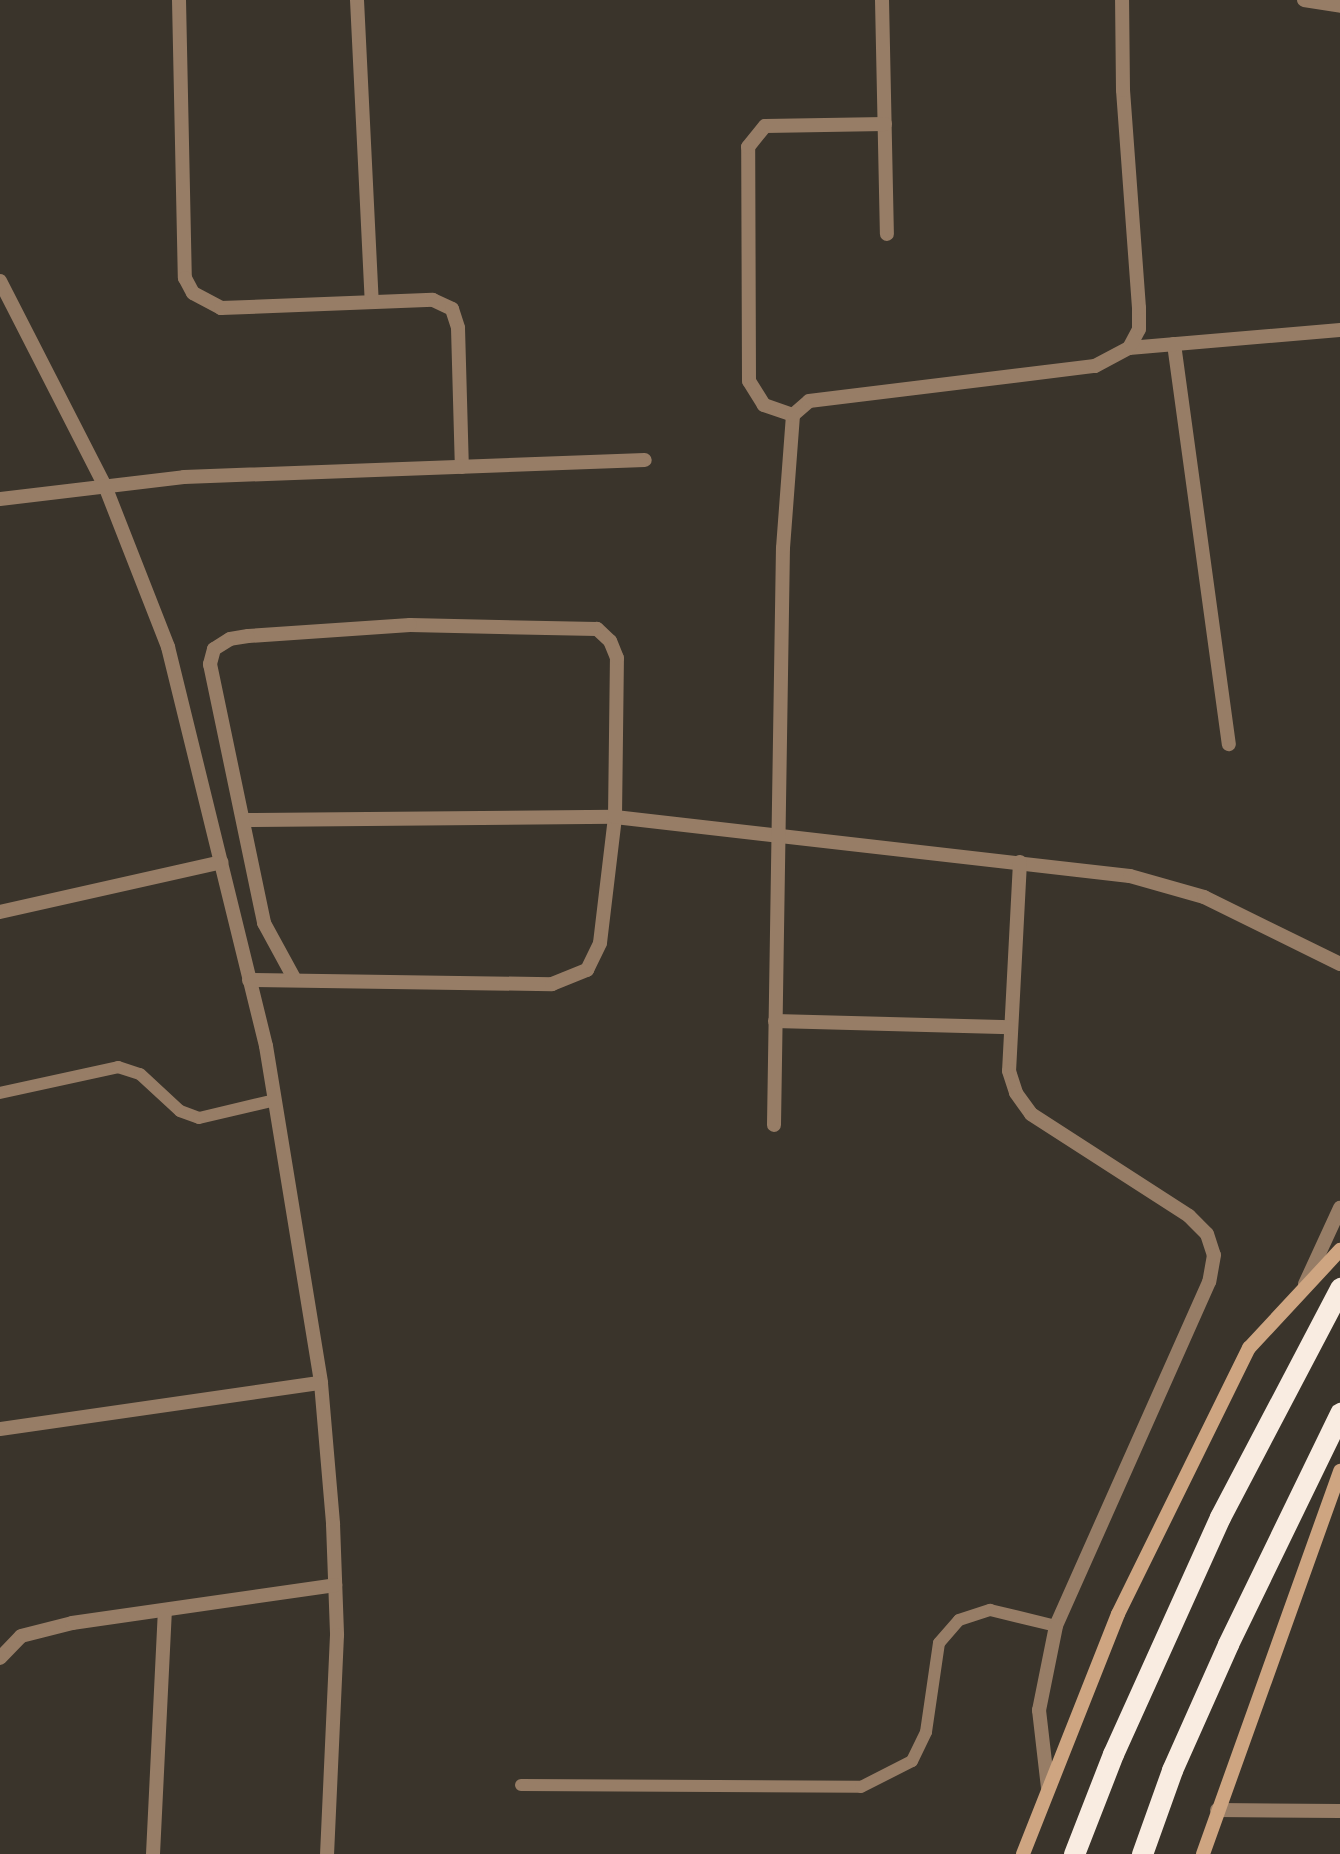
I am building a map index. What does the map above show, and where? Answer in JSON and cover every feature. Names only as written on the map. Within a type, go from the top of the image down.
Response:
[{"type":"highway","points":[[1074,1854],[1113,1754],[1220,1517],[1340,1288]]},
{"type":"highway","points":[[1142,1854],[1172,1770],[1222,1657],[1340,1413]]},
{"type":"main road","points":[[1023,1854],[1118,1614],[1249,1348],[1305,1284],[1340,1251]]},
{"type":"main road","points":[[1203,1854],[1340,1471]]},
{"type":"street","points":[[179,0],[185,278],[193,293],[221,308],[433,300],[452,309],[458,328],[462,467]]},
{"type":"street","points":[[358,0],[372,302]]},
{"type":"street","points":[[883,0],[887,234]]},
{"type":"street","points":[[1122,0],[1123,90],[1139,308],[1139,329],[1129,348]]},
{"type":"street","points":[[1304,0],[1340,6]]},
{"type":"street","points":[[793,415],[764,405],[749,381],[748,148],[765,126],[885,124]]},
{"type":"street","points":[[0,281],[108,485],[168,647],[221,862],[254,980],[321,1382],[337,1649],[327,1854]]},
{"type":"street","points":[[774,1125],[776,835],[783,548],[793,415],[809,401],[1095,366],[1129,348],[1340,330]]},
{"type":"street","points":[[1174,344],[1229,744]]},
{"type":"street","points":[[0,499],[108,485],[645,460]]},
{"type":"street","points":[[254,980],[288,978],[552,984],[570,980],[587,970],[597,958],[615,817],[617,658],[610,641],[597,629],[410,625],[248,636],[230,639],[214,649],[210,664],[264,923],[288,978]]},
{"type":"street","points":[[244,820],[615,817],[1020,862],[1172,886],[1234,910],[1340,964]]},
{"type":"street","points":[[0,912],[221,862]]},
{"type":"street","points":[[1020,862],[1009,1071],[1016,1093],[1031,1114],[1189,1216],[1207,1234],[1214,1255],[1209,1282],[1056,1626],[1039,1710],[1048,1788]]},
{"type":"street","points":[[775,1021],[1011,1027]]},
{"type":"street","points":[[1305,1284],[1340,1208]]},
{"type":"street","points":[[0,1429],[321,1382]]},
{"type":"street","points":[[0,1658],[22,1636],[72,1623],[335,1585]]},
{"type":"street","points":[[153,1854],[165,1610]]},
{"type":"street","points":[[1217,1810],[1340,1811]]},
{"type":"lane","points":[[0,1093],[118,1067],[141,1074],[180,1111],[199,1118],[275,1100]]},
{"type":"lane","points":[[521,1785],[861,1787],[912,1761],[926,1732],[939,1643],[959,1620],[990,1609],[1056,1626]]}]
